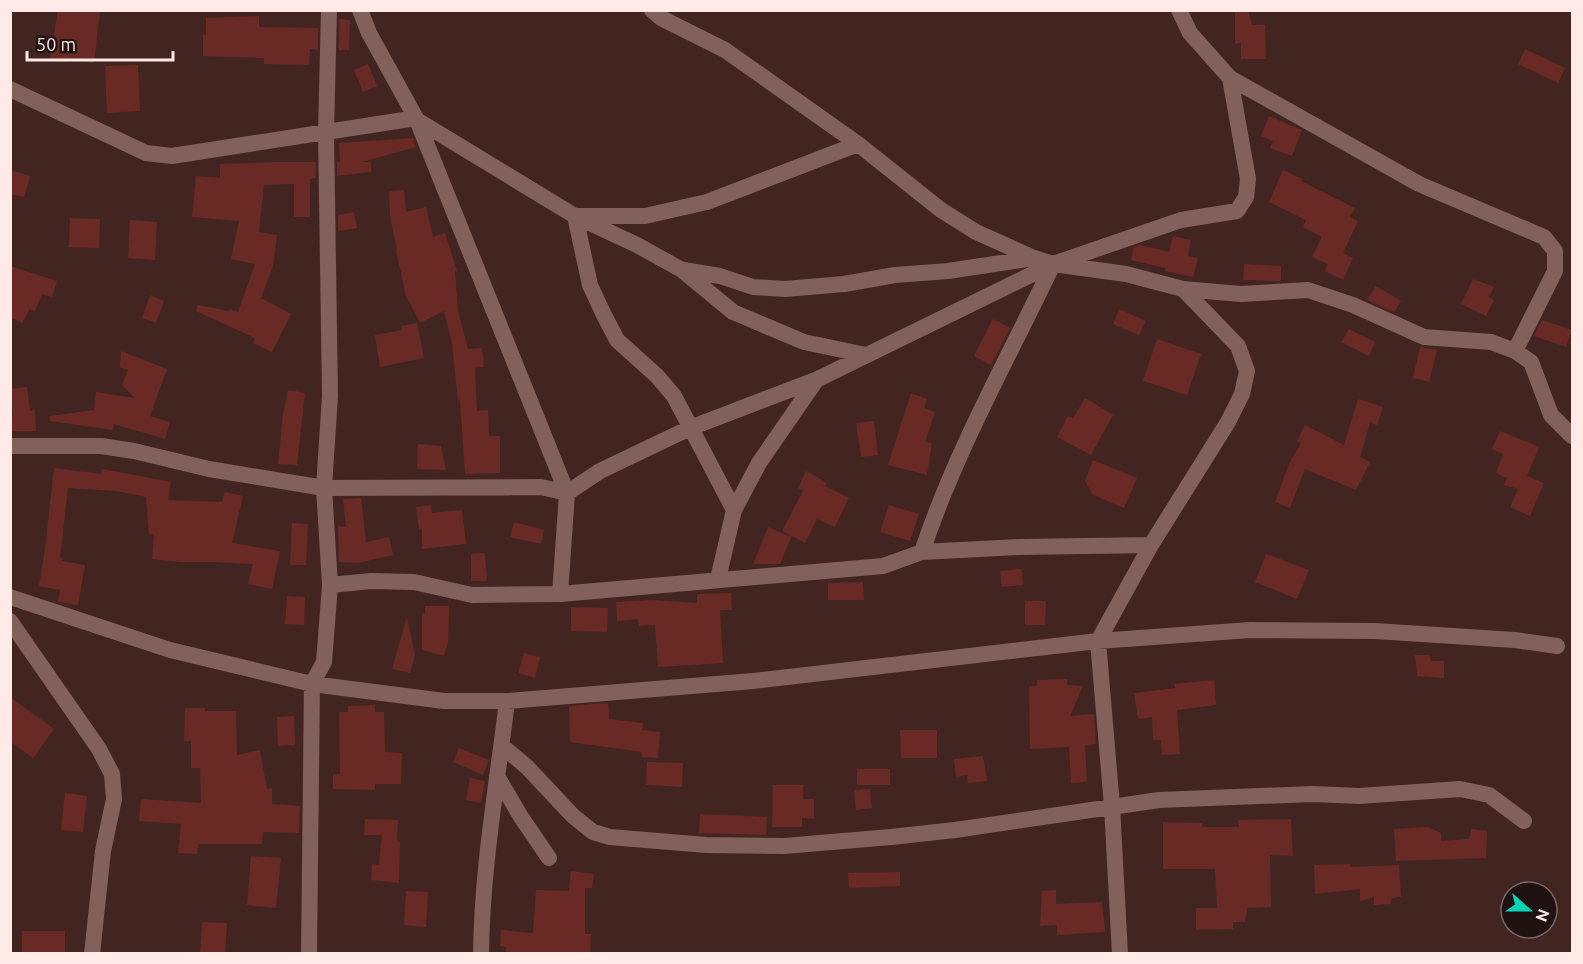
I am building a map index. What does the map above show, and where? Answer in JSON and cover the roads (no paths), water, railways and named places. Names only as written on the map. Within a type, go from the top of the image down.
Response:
[{"type":"street","points":[[309,954],[312,684],[324,662],[330,585],[324,488],[330,396],[326,132],[329,10]]},
{"type":"street","points":[[360,10],[369,33],[417,120],[567,493],[560,594]]},
{"type":"street","points":[[652,10],[661,18],[725,50],[858,144],[941,210],[976,232],[1053,264],[1126,274],[1183,289],[1241,294],[1308,290],[1353,305],[1424,337],[1491,342],[1515,351],[1531,362],[1551,415],[1572,436]]},
{"type":"street","points":[[1179,10],[1190,33],[1230,78],[1419,184],[1544,237],[1555,251],[1555,271],[1515,351]]},
{"type":"street","points":[[10,446],[101,446],[209,469],[324,488],[541,487],[567,493],[600,471],[690,428],[818,379],[1053,264],[1181,220],[1237,212],[1246,197],[1248,179],[1230,78]]},
{"type":"street","points":[[10,89],[146,153],[172,156],[410,119],[417,120],[575,216],[637,245],[682,270],[733,312],[804,342],[866,355]]},
{"type":"street","points":[[575,216],[645,216],[707,202],[858,144]]},
{"type":"street","points":[[575,216],[590,285],[603,314],[618,340],[657,376],[674,396],[734,510]]},
{"type":"street","points":[[682,270],[720,276],[753,287],[785,290],[844,284],[895,275],[948,271],[1034,258]]},
{"type":"street","points":[[922,552],[959,457],[1053,264]]},
{"type":"street","points":[[1120,954],[1112,806],[1098,641],[1150,545],[1228,422],[1242,394],[1247,371],[1238,346],[1183,289]]},
{"type":"street","points":[[718,579],[734,510],[759,463],[818,379]]},
{"type":"street","points":[[330,585],[371,581],[414,582],[472,595],[560,594],[882,566],[922,552],[1019,547],[1150,545]]},
{"type":"street","points":[[10,597],[170,650],[312,684],[444,701],[507,701],[765,680],[1098,641],[1250,630],[1375,631],[1515,640],[1557,646]]},
{"type":"street","points":[[10,621],[99,749],[112,774],[114,799],[103,852],[92,954]]},
{"type":"street","points":[[481,954],[481,916],[489,833],[507,701]]},
{"type":"street","points":[[502,746],[527,767],[573,816],[593,832],[610,837],[706,845],[784,846],[955,830],[1159,800],[1313,794],[1359,796],[1460,789],[1489,795],[1524,821]]},
{"type":"street","points":[[497,776],[549,858]]}]
